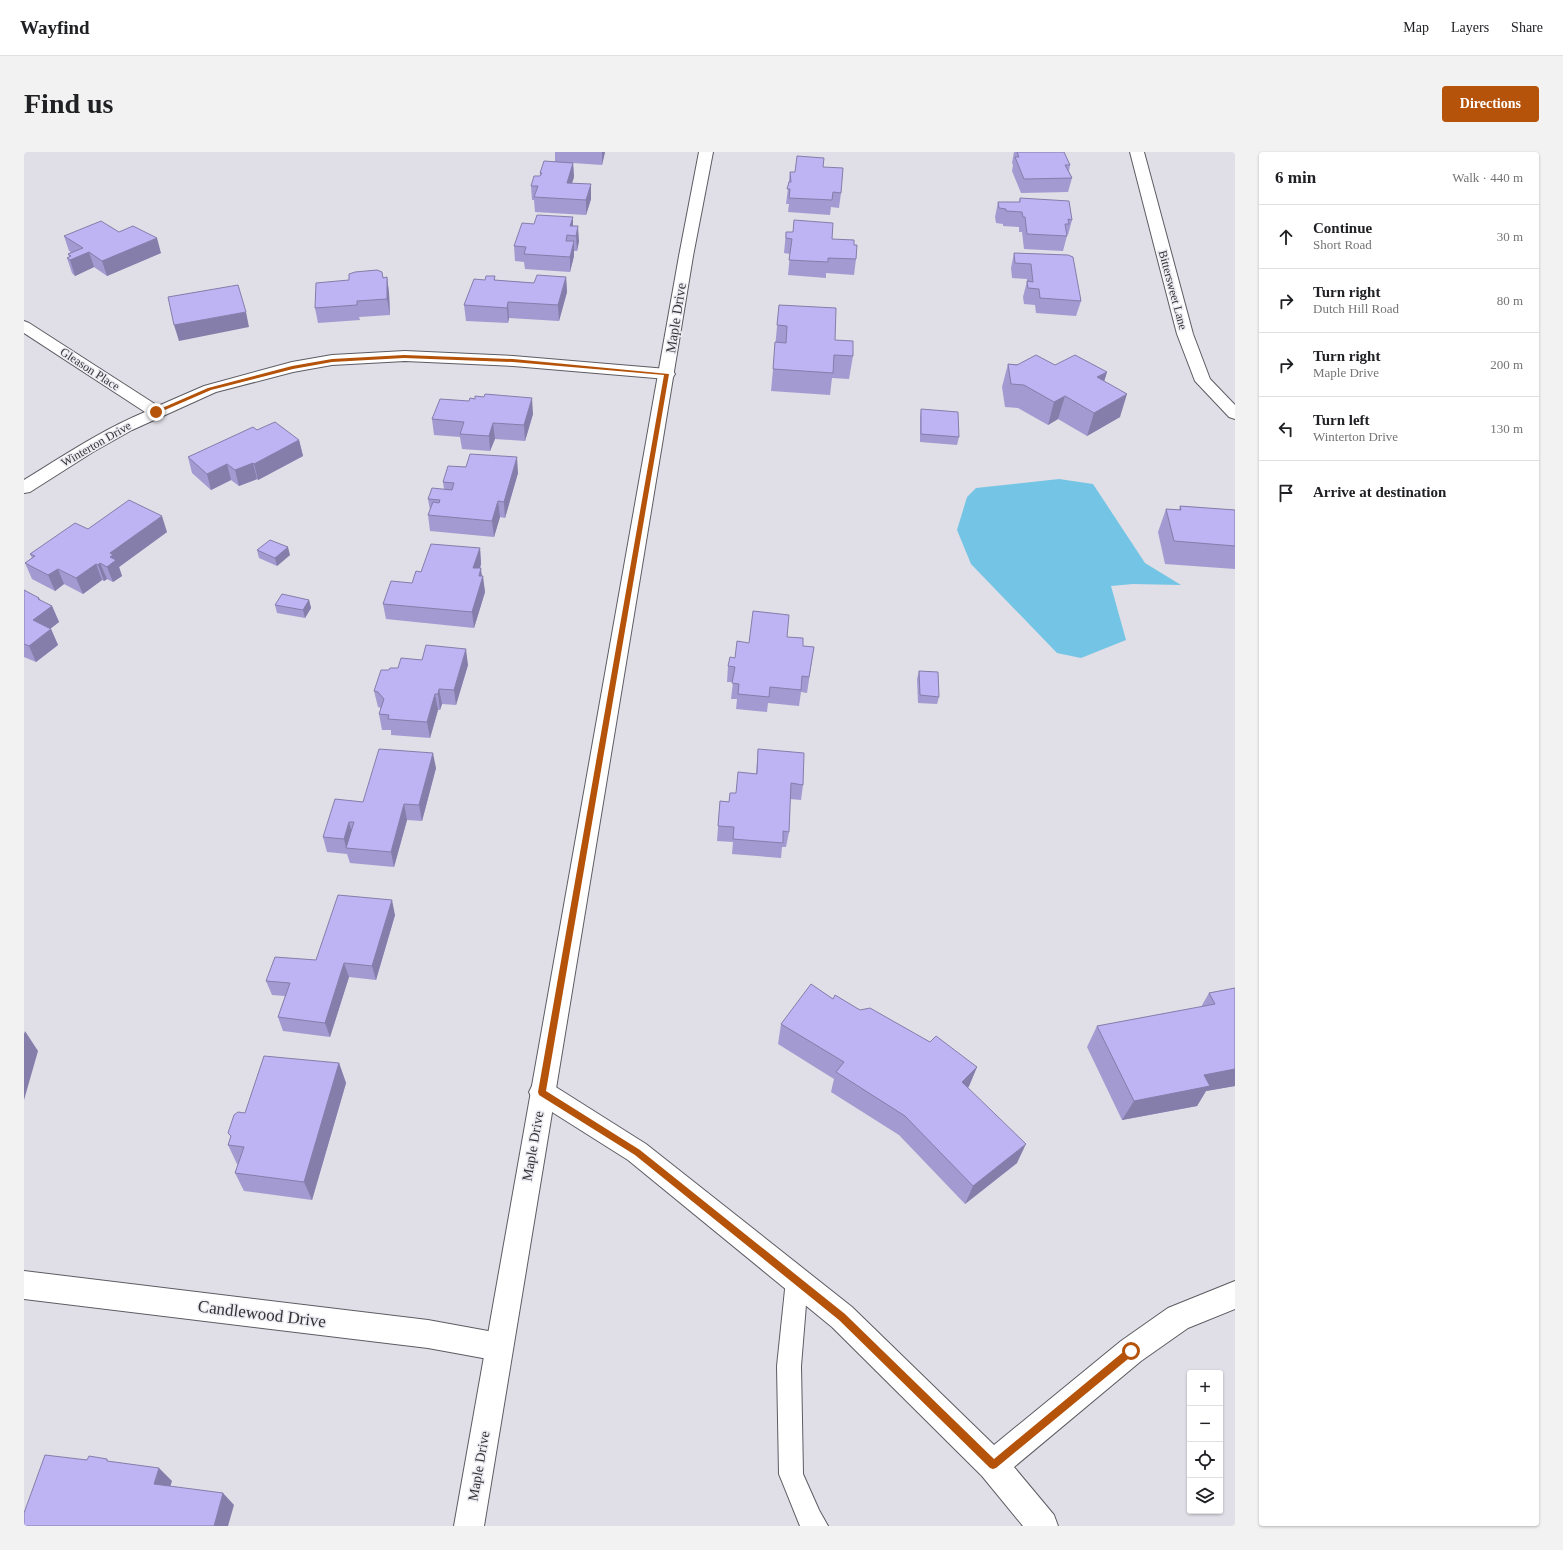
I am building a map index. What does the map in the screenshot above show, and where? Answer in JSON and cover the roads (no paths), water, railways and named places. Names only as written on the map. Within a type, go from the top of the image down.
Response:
[{"type":"street","name":"Maple Drive","points":[[468,1526],[667,374],[686,256],[706,152]]},
{"type":"street","name":"Bittersweet Lane","points":[[1137,152],[1185,334],[1203,381],[1235,414]]},
{"type":"street","name":"Gleason Place","points":[[24,326],[156,412]]},
{"type":"street","name":"Winterton Drive","points":[[24,488],[87,448],[126,426],[156,412],[210,389],[292,367],[332,360],[404,356],[513,361],[667,374]]},
{"type":"street","points":[[542,1092],[637,1152],[842,1317],[993,1465],[1043,1526]]},
{"type":"street","name":"Candlewood Drive","points":[[24,1285],[428,1334],[499,1347]]},
{"type":"street","points":[[993,1465],[1131,1351],[1178,1318],[1235,1295]]},
{"type":"lane","points":[[797,1280],[789,1366],[791,1474],[810,1519],[815,1526]]},
{"type":"water","points":[[1059,479],[1093,484],[1145,563],[1181,585],[1133,584],[1111,586],[1126,640],[1081,658],[1057,653],[971,564],[957,530],[967,497],[976,488]]}]
